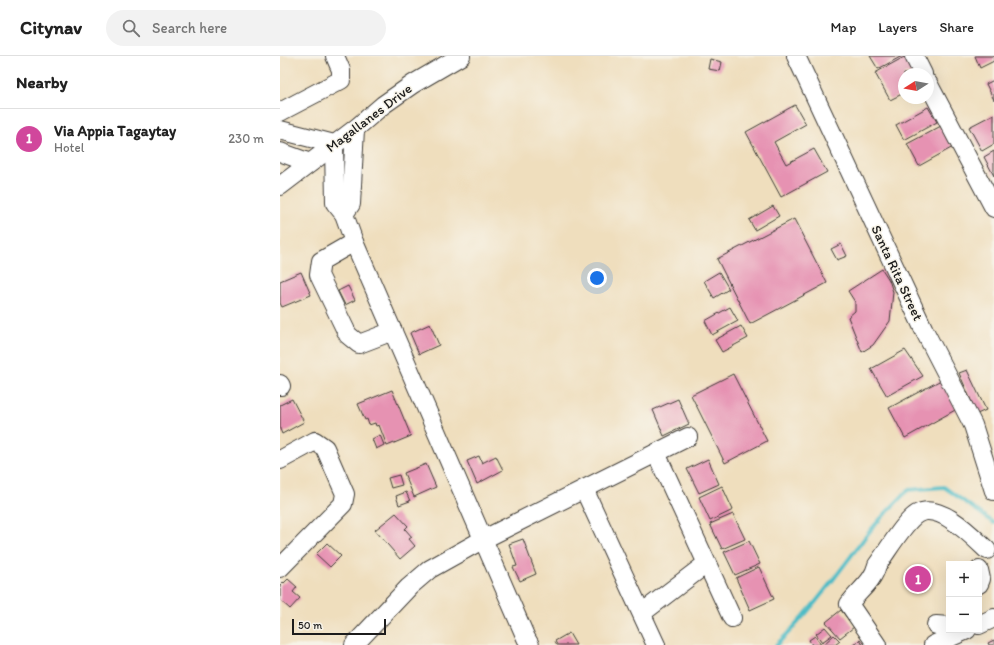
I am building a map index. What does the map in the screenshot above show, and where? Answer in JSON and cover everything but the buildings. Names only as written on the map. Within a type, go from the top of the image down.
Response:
[{"type":"street","points":[[280,112],[341,80],[342,70],[335,56]]},
{"type":"street","name":"Magallanes Drive","points":[[280,186],[355,129],[383,105],[407,88],[461,56]]},
{"type":"street","name":"Santa Rita Street","points":[[796,56],[924,330],[973,425],[994,491]]},
{"type":"street","points":[[914,56],[920,68]]},
{"type":"street","points":[[934,94],[994,208]]},
{"type":"street","points":[[344,214],[351,204],[355,129]]},
{"type":"street","points":[[280,130],[334,144],[336,203],[344,214],[354,242],[482,540],[524,643]]},
{"type":"street","points":[[280,152],[310,163]]},
{"type":"street","points":[[354,242],[322,261],[319,275],[348,335],[359,344],[393,331]]},
{"type":"street","points":[[354,645],[409,587],[430,569],[482,540],[688,437]]},
{"type":"street","points":[[280,460],[315,441],[325,448],[345,494],[343,504],[282,562]]},
{"type":"street","points":[[656,453],[732,618]]},
{"type":"street","points":[[584,489],[656,645]]},
{"type":"street","points":[[877,645],[849,604],[854,596],[868,583],[875,573],[878,565],[907,523],[917,515],[924,512],[940,513],[965,530],[987,550]]},
{"type":"street","points":[[642,613],[706,564]]},
{"type":"street","points":[[982,622],[994,618]]},
{"type":"street","points":[[933,645],[952,633]]},
{"type":"waterway","points":[[776,645],[814,604],[884,515],[908,490],[944,487],[994,523]]},
{"type":"place","name":"Via Appia Tagaytay","points":[[918,579]]}]
